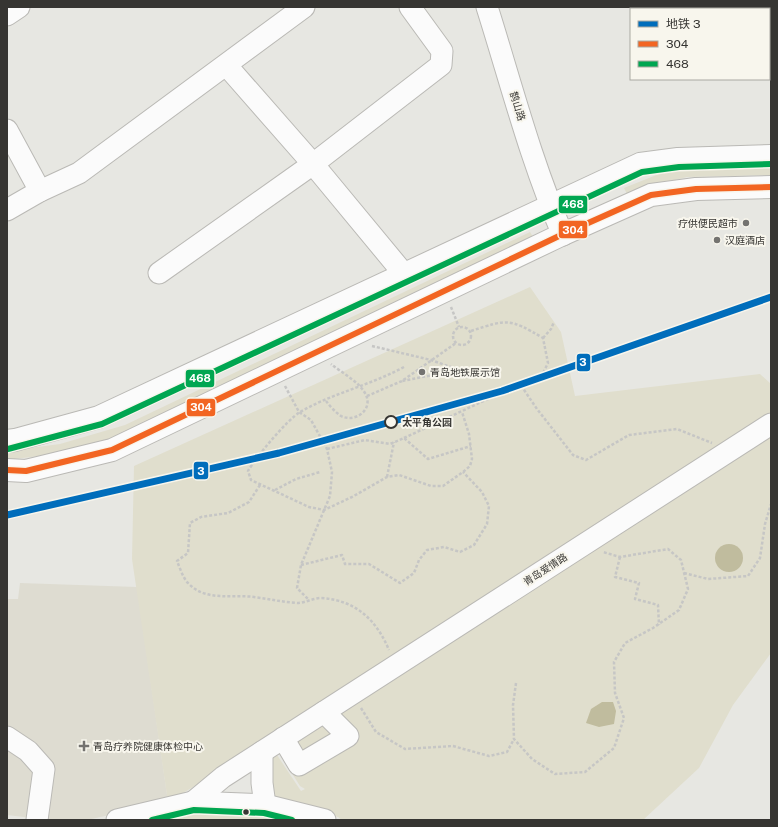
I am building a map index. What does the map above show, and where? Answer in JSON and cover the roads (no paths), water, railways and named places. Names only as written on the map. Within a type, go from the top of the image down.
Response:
[{"type":"main road","points":[[7,441],[99,417],[640,164],[678,159],[771,156]]},
{"type":"main road","points":[[7,470],[26,471],[112,450],[563,235],[652,195],[696,189],[771,187]]},
{"type":"street","points":[[7,14],[18,7]]},
{"type":"street","points":[[7,210],[40,191],[79,173],[227,66],[304,7]]},
{"type":"street","points":[[159,273],[313,164],[441,65],[442,51],[410,7]]},
{"type":"street","name":"鹊山路","points":[[487,7],[550,205],[563,235]]},
{"type":"street","points":[[227,66],[313,164],[404,274]]},
{"type":"street","points":[[7,130],[40,191]]},
{"type":"street","name":"青岛爱情路","points":[[193,802],[223,777],[771,424]]},
{"type":"street","points":[[283,738],[300,765],[348,736],[322,713]]},
{"type":"street","points":[[7,737],[28,751],[44,769],[37,820]]},
{"type":"street","points":[[262,752],[262,783],[265,805]]},
{"type":"street","points":[[117,820],[193,802],[265,805],[326,820]]},
{"type":"metro line","name":"3","points":[[7,515],[279,453],[502,391],[771,297]]},
{"type":"place","name":"疗供便民超市","points":[[746,223]]},
{"type":"place","name":"汉庭酒店","points":[[717,240]]},
{"type":"place","name":"青岛地铁展示馆","points":[[422,372]]},
{"type":"place","name":"太平角公园","points":[[391,422]]},
{"type":"place","name":"青岛疗养院健康体检中心","points":[[84,746]]}]
